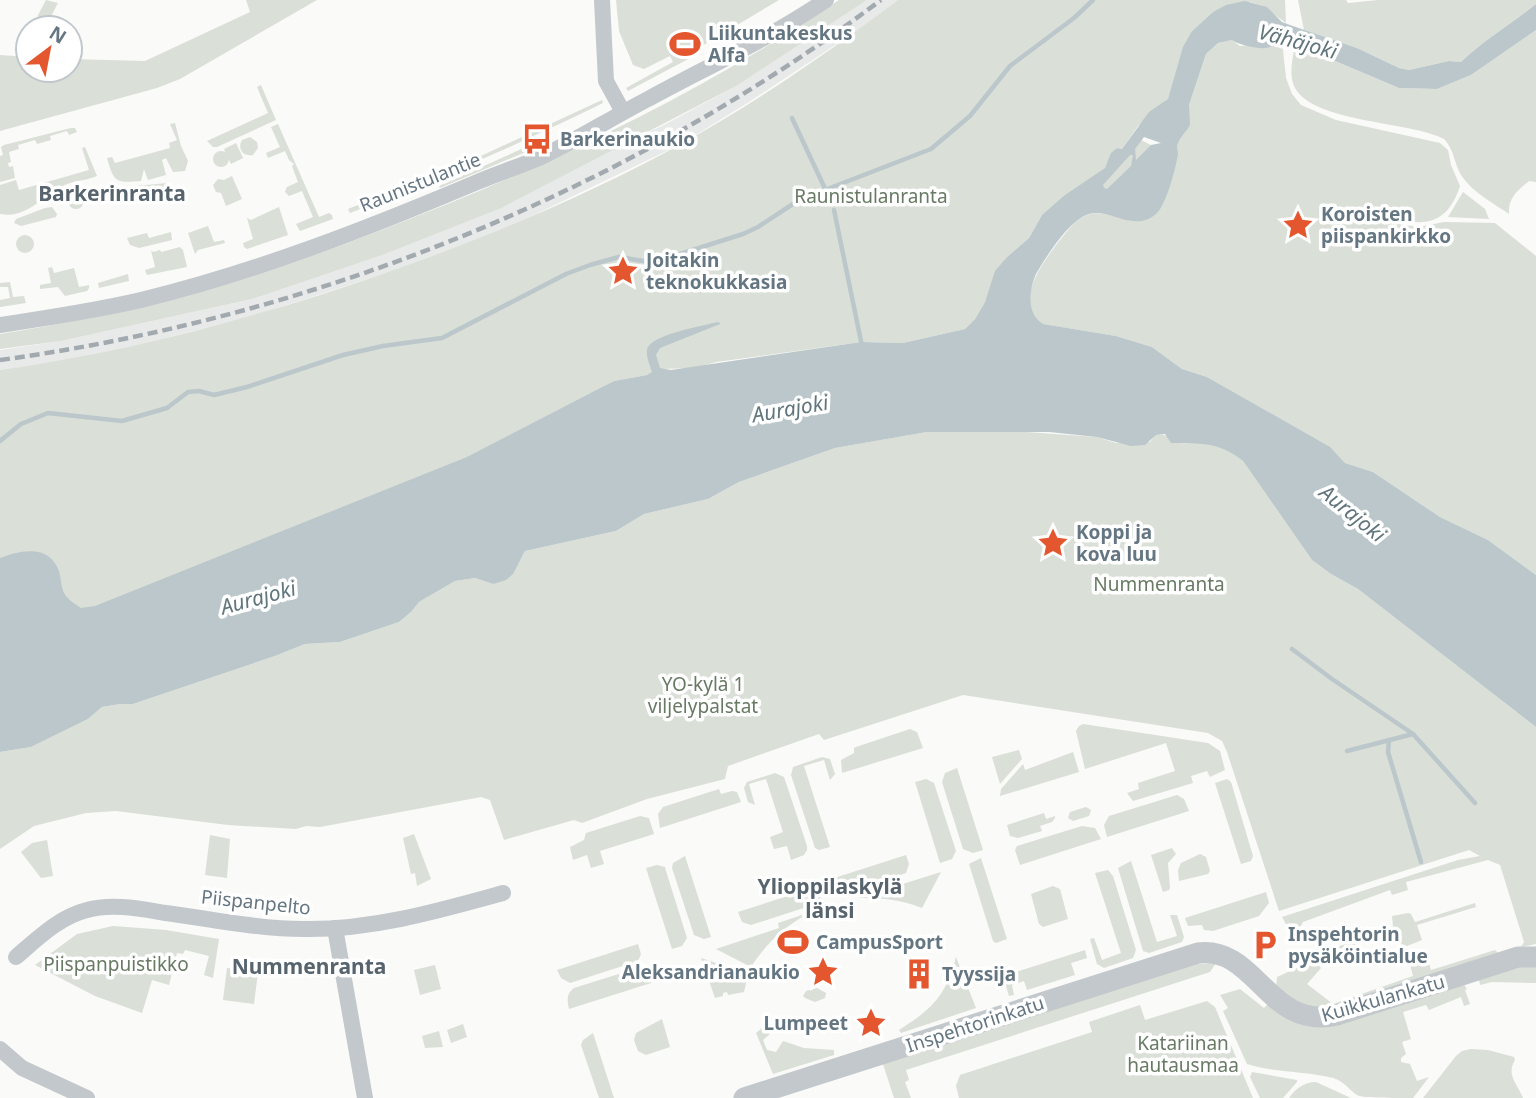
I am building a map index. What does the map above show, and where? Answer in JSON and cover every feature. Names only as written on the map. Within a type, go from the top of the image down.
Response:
[{"type":"street","points":[[602,0],[606,81],[623,112]]},
{"type":"street","name":"Raunistulantie","points":[[0,325],[141,300],[304,251],[537,159],[731,57],[826,0]]},
{"type":"street","name":"Piispanpelto","points":[[16,957],[67,918],[98,908],[132,908],[301,929],[335,928],[426,915],[503,892]]},
{"type":"street","points":[[335,928],[365,1098]]},
{"type":"street","name":"Kuikkulankatu","points":[[1208,952],[1224,955],[1235,962],[1294,1012],[1319,1018],[1337,1015],[1518,957],[1536,957]]},
{"type":"street","name":"Inspehtorinkatu","points":[[744,1098],[1192,954],[1208,952]]},
{"type":"street","points":[[0,1049],[22,1068],[87,1098]]},
{"type":"shaded area","points":[[867,0],[898,0],[861,28],[681,144],[505,229],[393,271],[256,315],[61,362],[0,370],[0,350],[61,341],[252,299],[662,126],[738,85]]},
{"type":"green space","points":[[46,0],[58,3],[52,14],[39,14]]},
{"type":"green space","points":[[246,0],[317,0],[180,79],[157,88],[0,131],[0,55],[14,56],[14,84],[84,84],[84,59],[145,61],[250,12]]},
{"type":"green space","points":[[616,0],[779,0],[690,53],[692,57],[628,91],[626,88],[673,62],[670,56],[644,69],[633,65],[619,31]]},
{"type":"green space","points":[[839,0],[867,0],[738,85],[501,208],[382,255],[252,299],[61,341],[0,349],[0,334],[113,313],[215,288],[317,254],[501,182],[650,112],[746,59]]},
{"type":"green space","name":"Raunistulanranta","points":[[898,0],[1285,0],[1286,23],[1263,6],[1250,2],[1213,12],[1192,31],[1168,99],[1138,126],[1122,149],[1117,148],[1112,153],[1105,168],[1042,215],[1029,238],[1007,257],[996,271],[985,302],[965,329],[903,343],[861,342],[716,362],[695,368],[660,369],[647,375],[614,381],[470,466],[161,608],[0,623],[0,370],[121,348],[241,319],[366,280],[504,228],[594,189],[709,128],[792,76]]},
{"type":"green space","points":[[1298,0],[1346,0],[1348,3],[1378,0],[1536,0],[1536,4],[1461,62],[1449,61],[1409,70],[1304,30]]},
{"type":"green space","points":[[1536,30],[1536,182],[1529,181],[1517,192],[1510,204],[1509,214],[1471,187],[1461,175],[1444,139],[1322,108],[1306,100],[1295,88],[1292,78],[1295,44],[1399,88],[1437,89],[1471,75]]},
{"type":"green space","points":[[1232,40],[1240,46],[1282,41],[1286,78],[1292,94],[1301,105],[1336,120],[1440,143],[1448,150],[1460,186],[1449,208],[1442,215],[1425,222],[1391,217],[1391,223],[1419,227],[1444,222],[1495,223],[1536,256],[1536,575],[1488,540],[1440,517],[1373,472],[1345,463],[1329,447],[1207,377],[1182,369],[1152,347],[1116,336],[1042,324],[1034,316],[1030,306],[1032,284],[1050,253],[1074,224],[1082,217],[1093,214],[1139,221],[1149,200],[1144,194],[1111,194],[1100,188],[1141,140],[1151,145],[1149,148],[1178,153],[1178,142],[1173,142],[1206,54],[1218,43]]},
{"type":"green space","points":[[261,85],[276,120],[213,147],[207,141],[268,113],[257,87]]},
{"type":"green space","points":[[602,100],[603,103],[478,161],[350,213],[348,209],[470,161]]},
{"type":"green space","points":[[175,123],[188,161],[185,171],[173,172],[166,158],[162,160],[166,175],[148,180],[144,169],[141,181],[126,182],[114,177],[107,158],[112,157],[115,163],[170,148],[169,143],[177,140],[170,124]]},
{"type":"green space","points":[[278,124],[319,217],[329,213],[333,219],[300,231],[296,224],[313,217],[302,191],[289,196],[285,192],[287,187],[298,182],[292,166],[294,164],[285,151],[268,158],[266,153],[280,147],[271,127]]},
{"type":"green space","points":[[75,128],[77,132],[69,135],[67,131],[50,136],[51,140],[37,144],[35,140],[18,145],[19,149],[9,152],[11,162],[8,163],[9,167],[13,166],[15,178],[0,182],[0,156],[3,155],[1,147]]},
{"type":"green space","points":[[250,137],[257,142],[258,148],[253,155],[244,154],[240,146],[242,140]]},
{"type":"green space","points":[[236,143],[243,158],[231,164],[224,149]]},
{"type":"green space","points":[[85,147],[97,176],[61,187],[19,213],[0,214],[0,185],[16,180],[19,190],[89,170],[82,148]]},
{"type":"green space","points":[[526,147],[528,151],[440,188],[439,186]]},
{"type":"green space","points":[[221,151],[229,159],[221,167],[213,159]]},
{"type":"green space","points":[[232,176],[242,199],[226,206],[221,193],[216,192],[213,185],[218,179],[224,180]]},
{"type":"green space","points":[[167,183],[167,188],[118,202],[113,202],[109,196],[109,191],[114,188]]},
{"type":"green space","points":[[1463,192],[1485,209],[1489,219],[1448,217]]},
{"type":"green space","points":[[73,193],[79,193],[84,201],[82,207],[73,209],[68,204],[68,198]]},
{"type":"green space","points":[[52,207],[56,217],[21,226],[14,223],[16,219]]},
{"type":"green space","points":[[279,207],[288,235],[247,249],[244,247],[243,243],[253,239],[247,218],[251,220]]},
{"type":"green space","points":[[208,226],[214,242],[224,240],[225,243],[198,250],[195,254],[188,233]]},
{"type":"green space","points":[[171,232],[172,240],[139,248],[130,245],[127,238],[147,233],[149,238]]},
{"type":"green space","points":[[25,235],[31,238],[34,244],[31,250],[25,253],[19,250],[16,244],[19,238]]},
{"type":"green space","points":[[180,247],[187,267],[147,275],[145,270],[155,267],[151,250],[161,252]]},
{"type":"green space","points":[[52,267],[54,273],[74,268],[79,287],[89,285],[89,288],[87,291],[65,296],[58,287],[40,289],[40,285],[51,283],[48,268]]},
{"type":"green space","points":[[128,274],[129,281],[99,288],[98,283]]},
{"type":"green space","points":[[10,282],[13,297],[24,296],[26,303],[0,307],[0,300],[10,298],[8,287],[0,287],[0,283]]},
{"type":"green space","name":"Nummenranta","points":[[1011,431],[1097,437],[1116,443],[1150,442],[1155,435],[1160,435],[1181,443],[1205,443],[1227,450],[1243,461],[1312,560],[1358,589],[1536,727],[1536,944],[1521,947],[1524,942],[1500,865],[1488,860],[1406,882],[1408,890],[1392,895],[1390,890],[1303,922],[1301,926],[1287,926],[1282,917],[1458,860],[1480,856],[1469,850],[1279,911],[1222,741],[1208,733],[963,695],[824,740],[819,734],[728,766],[725,779],[647,799],[582,823],[574,820],[504,840],[490,800],[481,797],[320,827],[306,826],[296,829],[228,825],[116,811],[86,813],[34,826],[0,849],[0,752],[31,747],[88,719],[102,707],[133,704],[305,644],[340,642],[399,622],[419,602],[455,581],[475,578],[493,584],[518,564],[525,551],[616,531],[644,514],[708,499],[739,482],[835,448],[927,432]]},
{"type":"green space","points":[[1083,724],[1208,743],[1220,751],[1225,770],[1210,777],[1207,771],[1191,776],[1193,783],[1133,801],[1127,793],[1139,789],[1138,783],[1175,771],[1166,743],[1085,769],[1076,731]]},
{"type":"green space","points":[[910,729],[917,732],[923,748],[842,773],[841,760],[854,753],[854,748]]},
{"type":"green space","points":[[1019,750],[1022,759],[1000,784],[992,757]]},
{"type":"green space","points":[[1073,752],[1079,772],[1000,796],[1001,789],[1023,764],[1025,770]]},
{"type":"green space","points":[[822,757],[830,759],[835,774],[830,780],[824,760],[804,766],[830,847],[819,850],[815,848],[791,775],[793,767]]},
{"type":"green space","points":[[957,768],[983,850],[973,853],[963,849],[942,782],[945,773]]},
{"type":"green space","points":[[775,773],[784,777],[807,846],[804,855],[791,860],[787,846],[774,849],[770,837],[783,832],[766,779],[749,784],[755,805],[748,802],[744,788],[747,782]]},
{"type":"green space","points":[[926,779],[934,783],[956,851],[952,859],[940,863],[915,782]]},
{"type":"green space","points":[[1227,779],[1231,782],[1253,856],[1251,861],[1241,864],[1215,783]]},
{"type":"green space","points":[[719,789],[721,794],[737,792],[741,802],[660,828],[658,814],[663,807]]},
{"type":"green space","points":[[1177,795],[1184,799],[1189,811],[1107,837],[1104,825],[1109,816]]},
{"type":"green space","points":[[1086,807],[1091,810],[1089,816],[1073,821],[1068,818],[1070,812]]},
{"type":"green space","points":[[1044,813],[1046,819],[1055,818],[1052,822],[1040,826],[1042,831],[1018,838],[1010,836],[1007,825]]},
{"type":"green space","points":[[640,816],[649,818],[654,834],[600,851],[604,864],[591,868],[587,855],[573,860],[570,847],[584,840],[586,833]]},
{"type":"green space","points":[[1082,826],[1095,828],[1101,839],[1020,865],[1015,850],[1017,846]]},
{"type":"green space","points":[[414,834],[431,879],[417,886],[415,873],[411,874],[403,838]]},
{"type":"green space","points":[[210,835],[230,839],[227,878],[205,875]]},
{"type":"green space","points":[[47,840],[53,876],[41,878],[21,852],[32,843]]},
{"type":"green space","points":[[1172,848],[1176,854],[1168,863],[1170,888],[1163,892],[1151,855]]},
{"type":"green space","points":[[1200,854],[1206,857],[1210,871],[1208,874],[1179,881],[1178,870],[1181,863]]},
{"type":"green space","points":[[906,855],[909,864],[906,873],[839,896],[829,893],[825,881]]},
{"type":"green space","points":[[685,856],[711,937],[704,939],[694,935],[672,868],[673,863]]},
{"type":"green space","points":[[981,858],[1007,939],[996,943],[993,941],[969,864]]},
{"type":"green space","points":[[1131,861],[1157,942],[1177,936],[1170,915],[1177,915],[1184,937],[1182,942],[1149,953],[1143,951],[1118,868]]},
{"type":"green space","points":[[657,865],[665,867],[687,938],[682,946],[672,949],[646,868]]},
{"type":"green space","points":[[1108,870],[1113,876],[1136,950],[1133,958],[1104,968],[1097,964],[1090,939],[1094,938],[1102,960],[1121,953],[1095,873]]},
{"type":"green space","points":[[941,872],[922,908],[891,900],[858,898]]},
{"type":"green space","points":[[819,886],[821,900],[816,904],[751,925],[742,922],[738,912]]},
{"type":"green space","points":[[1053,886],[1060,889],[1068,919],[1043,927],[1039,924],[1031,894]]},
{"type":"green space","points":[[1266,892],[1269,903],[1259,916],[1213,931],[1204,930],[1202,925],[1188,926],[1185,918]]},
{"type":"green space","points":[[1475,903],[1476,907],[1417,925],[1422,940],[1407,946],[1400,944],[1395,931],[1330,953],[1329,950],[1393,926],[1392,916],[1408,913],[1415,922]]},
{"type":"green space","points":[[802,915],[774,939],[751,967],[716,949],[779,928],[778,923]]},
{"type":"green space","name":"Piispanpuistikko","points":[[113,926],[166,930],[219,939],[213,978],[204,975],[209,956],[185,950],[183,954],[177,953],[169,985],[152,980],[142,1013],[95,996],[35,965],[77,934]]},
{"type":"green space","points":[[638,944],[641,954],[635,962],[570,983],[561,978],[557,970]]},
{"type":"green space","points":[[1085,950],[1087,958],[1071,963],[1075,975],[1027,990],[1024,981],[1012,985],[1014,995],[1009,996],[1003,976]]},
{"type":"green space","points":[[1495,950],[1498,953],[1345,1004],[1307,1009],[1276,987],[1277,977],[1314,960],[1321,968],[1307,984],[1333,1004],[1413,976],[1409,961],[1418,955],[1426,954],[1431,970]]},
{"type":"green space","points":[[956,957],[976,1008],[901,1033],[899,1030],[929,1008],[942,992]]},
{"type":"green space","points":[[701,958],[743,972],[747,978],[744,992],[728,995],[727,992],[715,998]]},
{"type":"green space","points":[[1216,963],[1210,972],[906,1070],[909,1080],[905,1082],[911,1098],[894,1098],[882,1061],[1186,964]]},
{"type":"green space","points":[[435,965],[441,989],[420,995],[414,970]]},
{"type":"green space","points":[[1536,966],[1536,983],[1492,982],[1480,985],[1479,980],[1514,967]]},
{"type":"green space","points":[[227,968],[258,972],[254,1004],[223,1000]]},
{"type":"green space","points":[[638,968],[647,972],[651,983],[569,1009],[568,997],[574,988]]},
{"type":"green space","points":[[1463,983],[1470,1004],[1464,1006],[1461,997],[1429,1010],[1426,1005],[1403,1012],[1411,1039],[1402,1042],[1406,1054],[1401,1058],[1401,1062],[1410,1064],[1417,1081],[1429,1077],[1413,1098],[1359,1096],[1333,1078],[1247,1064],[1223,1011],[1228,1008],[1220,995],[1240,989],[1264,1008],[1268,1004],[1295,1022],[1326,1027]]},
{"type":"green space","points":[[817,988],[826,993],[825,998],[815,1002],[803,996],[806,991]]},
{"type":"green space","name":"Katariinan hautausmaa","points":[[1207,1001],[1215,1007],[1253,1098],[959,1098],[956,1086],[960,1075],[1092,1032],[1089,1022],[1140,1005],[1145,1020]]},
{"type":"green space","points":[[662,1019],[670,1047],[646,1055],[638,1051],[634,1040],[636,1033]]},
{"type":"green space","points":[[463,1024],[467,1037],[451,1043],[447,1030]]},
{"type":"green space","points":[[762,1028],[770,1034],[763,1040],[767,1050],[776,1052],[783,1041],[804,1048],[834,1050],[834,1055],[773,1074],[756,1033]]},
{"type":"green space","points":[[439,1031],[443,1047],[425,1048],[422,1036]]},
{"type":"green space","points":[[593,1033],[614,1098],[599,1098],[581,1045],[583,1040]]},
{"type":"green space","points":[[1471,1049],[1488,1050],[1514,1057],[1512,1075],[1523,1098],[1423,1098],[1456,1056]]},
{"type":"green space","points":[[1252,1072],[1297,1082],[1283,1098],[1260,1098],[1250,1077]]},
{"type":"green space","points":[[1316,1082],[1351,1098],[1289,1098],[1300,1087]]},
{"type":"water","points":[[1245,1],[1267,7],[1282,22],[1357,48],[1409,70],[1449,61],[1461,62],[1536,4],[1536,30],[1471,75],[1437,89],[1399,88],[1282,41],[1263,48],[1232,40],[1218,43],[1206,54],[1189,105],[1190,125],[1178,143],[1173,177],[1160,210],[1139,221],[1097,213],[1081,218],[1059,240],[1036,274],[1031,308],[1043,324],[1116,336],[1152,347],[1182,369],[1207,377],[1330,447],[1345,463],[1373,472],[1440,517],[1488,540],[1536,575],[1536,727],[1358,589],[1312,560],[1243,461],[1226,450],[1200,444],[1171,443],[1165,434],[1156,435],[1145,445],[1131,446],[1097,437],[1049,432],[927,432],[835,448],[739,482],[708,499],[644,514],[616,531],[525,551],[513,574],[506,580],[493,584],[475,578],[455,581],[419,602],[399,622],[340,642],[305,644],[133,704],[102,707],[88,719],[31,747],[0,752],[0,558],[25,551],[49,556],[59,571],[63,591],[68,598],[81,608],[95,606],[467,457],[614,381],[647,375],[652,372],[647,353],[650,345],[676,332],[713,323],[720,324],[660,348],[656,355],[660,368],[671,370],[861,342],[903,343],[965,329],[985,302],[995,271],[1029,238],[1042,215],[1065,195],[1105,168],[1111,153],[1117,148],[1122,149],[1149,112],[1168,99],[1183,47],[1192,31],[1213,12],[1226,5]],"holes":[[[1144,137],[1161,143],[1151,145],[1136,160],[1135,149]],[[1130,155],[1133,155],[1131,166],[1107,189],[1104,188],[1103,185]]]},
{"type":"waterway","points":[[0,441],[21,424],[48,413],[122,421],[167,408],[188,392],[199,391],[214,395],[247,387],[343,355],[383,346],[442,338],[566,274],[590,265],[619,257],[649,262],[661,260],[743,234],[799,200],[931,149],[970,116],[1010,66],[1074,18],[1093,0]]},
{"type":"waterway","points":[[792,118],[828,195]]},
{"type":"waterway","points":[[834,210],[862,346]]},
{"type":"waterway","points":[[1292,649],[1413,734],[1475,803]]},
{"type":"waterway","points":[[1347,751],[1413,734]]},
{"type":"waterway","points":[[1389,740],[1388,752],[1421,862]]},
{"type":"railway","points":[[0,360],[118,340],[235,313],[350,278],[463,236],[573,187],[680,131],[783,69],[881,0]]},
{"type":"place","name":"Liikuntakeskus Alfa","points":[[685,44]]},
{"type":"place","name":"Barkerinaukio","points":[[537,139]]},
{"type":"place","name":"Koroisten piispankirkko","points":[[1298,225]]},
{"type":"place","name":"Joitakin teknokukkasia","points":[[623,271]]},
{"type":"place","name":"Koppi ja kova luu","points":[[1053,543]]},
{"type":"place","name":"CampusSport","points":[[793,942]]},
{"type":"place","name":"Inspehtorin pysäköintialue","points":[[1265,945]]},
{"type":"place","name":"Aleksandrianaukio","points":[[823,972]]},
{"type":"place","name":"Tyyssija","points":[[919,974]]},
{"type":"place","name":"Lumpeet","points":[[871,1023]]},
{"type":"district","name":"Barkerinranta","points":[[112,193]]},
{"type":"district","name":"Ylioppilaskylä länsi","points":[[830,898]]},
{"type":"district","name":"Nummenranta","points":[[309,966]]},
{"type":"water label","name":"Vähäjoki","points":[[1298,41]]},
{"type":"water label","name":"Aurajoki","points":[[790,408]]},
{"type":"water label","name":"Aurajoki","points":[[1353,513]]},
{"type":"water label","name":"Aurajoki","points":[[258,597]]},
{"type":"park label","name":"YO-kylä 1 viljelypalstat","points":[[703,695]]}]
